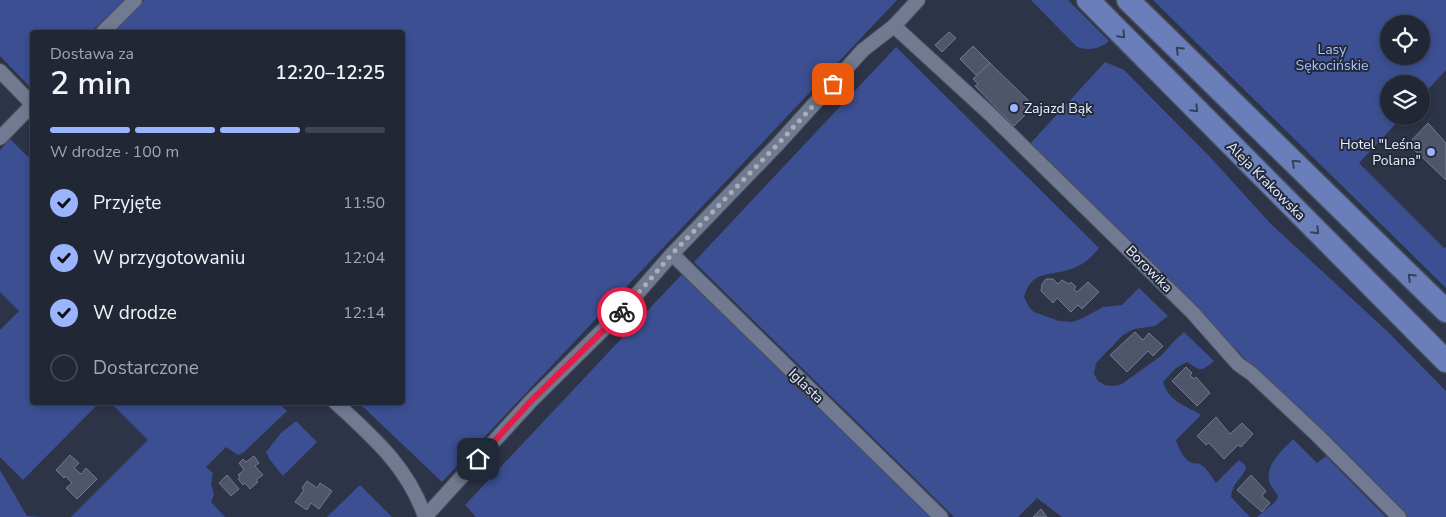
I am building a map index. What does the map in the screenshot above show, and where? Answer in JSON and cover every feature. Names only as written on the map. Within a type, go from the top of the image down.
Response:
[{"type":"main road","name":"Aleja Krakowska","points":[[1088,0],[1446,361]]},
{"type":"main road","points":[[1128,0],[1446,311]]},
{"type":"street","points":[[105,30],[135,0]]},
{"type":"street","points":[[338,405],[375,439],[400,468],[413,488],[425,517],[531,401],[624,309],[672,254],[778,144],[863,50],[894,26],[918,0]]},
{"type":"street","name":"Borowika","points":[[894,26],[997,121],[1192,312],[1238,364],[1252,374],[1317,435],[1399,517]]},
{"type":"street","points":[[0,71],[30,103]]},
{"type":"street","points":[[0,138],[30,107]]},
{"type":"street","name":"Iglasta","points":[[672,254],[940,517]]},
{"type":"green space","points":[[0,0],[124,0],[93,30],[30,30],[30,87],[0,56]]},
{"type":"green space","points":[[144,0],[897,0],[442,482],[361,405],[405,405],[405,30],[115,30]]},
{"type":"green space","points":[[1031,0],[1068,0],[1109,41],[1094,49],[1077,47]]},
{"type":"green space","name":"Lasy Sękocińskie","points":[[1153,0],[1446,0],[1446,70],[1430,87],[1430,75],[1380,75],[1380,125],[1395,125],[1359,163],[1444,248],[1446,247],[1446,288]]},
{"type":"green space","points":[[896,47],[1099,248],[1090,258],[1079,265],[1071,269],[1042,276],[1032,282],[1027,288],[1024,297],[1034,312],[1059,321],[1072,322],[1103,307],[1122,305],[1139,288],[1168,316],[1155,326],[1134,329],[1123,335],[1096,363],[1094,374],[1098,381],[1105,385],[1114,386],[1122,384],[1162,355],[1184,332],[1214,361],[1203,369],[1187,362],[1176,368],[1163,382],[1174,399],[1201,415],[1176,440],[1186,459],[1203,466],[1216,483],[1239,460],[1245,465],[1246,469],[1235,485],[1231,497],[1250,517],[1062,517],[1037,498],[1018,517],[954,517],[694,262]]},
{"type":"green space","points":[[1105,62],[1124,70],[1211,158],[1271,224],[1387,331],[1446,391],[1446,517],[1405,517],[1029,145]]},
{"type":"green space","points":[[10,139],[30,159],[30,405],[97,405],[23,480],[0,457],[0,330],[19,311],[0,292],[0,150]]},
{"type":"green space","points":[[683,273],[930,517],[476,517],[465,505]]},
{"type":"green space","points":[[113,405],[280,405],[287,411],[244,452],[238,455],[226,447],[206,467],[213,473],[211,484],[214,495],[211,502],[225,517],[71,517],[148,440]]},
{"type":"green space","points":[[296,421],[317,442],[283,476],[266,452],[281,433]]},
{"type":"green space","points":[[1293,439],[1317,463],[1326,456],[1386,517],[1257,517],[1275,502],[1278,497],[1270,482],[1270,468],[1276,457]]},
{"type":"green space","points":[[0,470],[27,516],[43,517],[0,517]]},
{"type":"green space","points":[[360,485],[392,517],[327,517]]},
{"type":"building","points":[[949,32],[956,38],[942,52],[935,45]]},
{"type":"building","points":[[973,46],[990,63],[977,76],[960,59]]},
{"type":"building","points":[[990,63],[1034,106],[1014,126],[975,86],[978,84],[973,79]]},
{"type":"building","name":"Hotel \"Leśna Polana\"","points":[[1426,125],[1430,125],[1446,143],[1446,180],[1408,144]]},
{"type":"building","points":[[1046,279],[1053,279],[1058,284],[1062,280],[1069,284],[1071,282],[1076,287],[1074,289],[1077,292],[1088,282],[1099,292],[1082,309],[1078,305],[1071,312],[1057,298],[1053,303],[1041,291],[1042,284]]},
{"type":"building","points":[[1135,332],[1143,340],[1149,333],[1163,346],[1153,356],[1148,351],[1127,372],[1110,355]]},
{"type":"building","points":[[1186,367],[1192,373],[1190,375],[1194,379],[1196,377],[1210,393],[1197,406],[1172,381]]},
{"type":"building","points":[[1216,417],[1230,434],[1242,423],[1253,434],[1241,447],[1238,445],[1224,459],[1209,443],[1206,445],[1197,436]]},
{"type":"building","points":[[70,455],[79,463],[74,468],[81,474],[86,468],[97,479],[77,499],[66,488],[72,483],[56,470]]},
{"type":"building","points":[[254,456],[259,463],[255,466],[263,475],[256,480],[258,482],[250,489],[238,479],[240,477],[238,475],[244,470],[239,463],[243,459],[246,462]]},
{"type":"building","points":[[227,475],[239,489],[231,496],[219,483]]},
{"type":"building","points":[[1251,475],[1266,491],[1262,496],[1270,503],[1262,512],[1237,490]]},
{"type":"building","points":[[307,481],[317,488],[320,483],[332,491],[319,509],[311,503],[307,510],[295,502],[304,490],[302,488]]},
{"type":"building","points":[[1041,509],[1047,517],[1033,517]]},
{"type":"way so far","points":[[622,312],[672,254],[833,84]]},
{"type":"place","name":"Zajazd Bąk","points":[[1014,108]]},
{"type":"place","name":"Hotel \"Leśna Polana\"","points":[[1431,152]]},
{"type":"route","points":[[478,459],[531,401],[622,312]]}]
